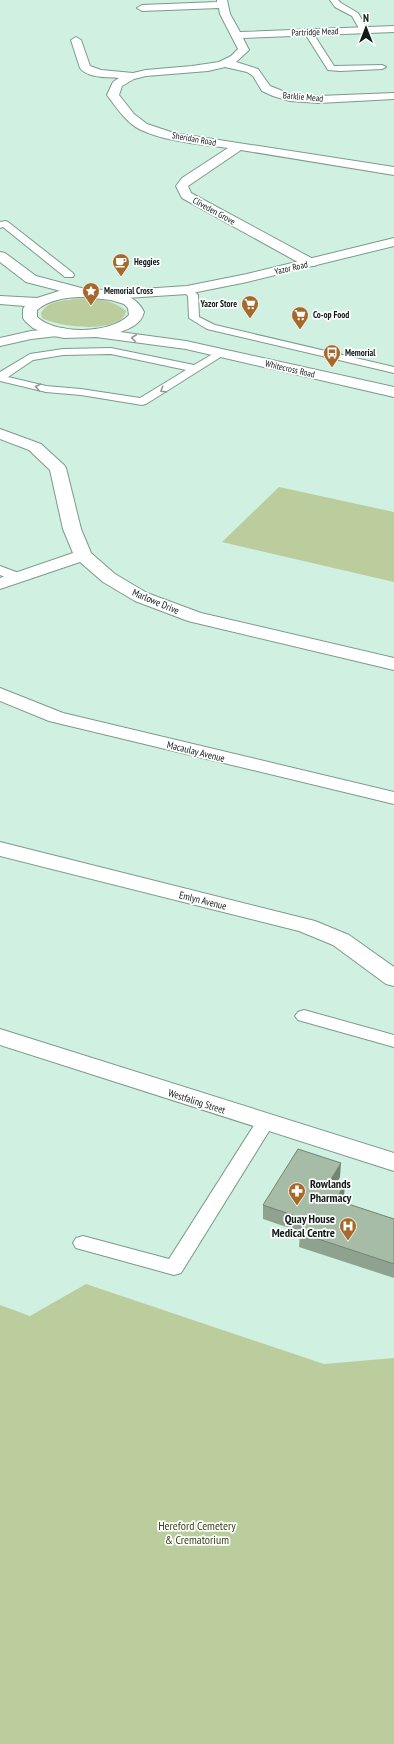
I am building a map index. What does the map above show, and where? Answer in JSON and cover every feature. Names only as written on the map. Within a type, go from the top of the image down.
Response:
[{"type":"main road","points":[[142,8],[222,2]]},
{"type":"main road","name":"Sheridan Road","points":[[222,2],[244,50],[239,56],[224,63],[209,67],[133,76],[117,84],[113,95],[134,120],[143,126],[172,136],[394,171]]},
{"type":"main road","name":"Partridge Mead","points":[[237,35],[394,29]]},
{"type":"main road","points":[[76,40],[86,68],[99,73],[133,76]]},
{"type":"main road","name":"Barklie Mead","points":[[224,63],[255,72],[265,89],[277,94],[292,97],[316,99],[394,96]]},
{"type":"main road","name":"Cliveden Grove","points":[[238,147],[186,181],[182,186],[186,195],[310,263]]},
{"type":"main road","name":"Yazor Road","points":[[96,333],[120,328],[136,314],[162,297],[394,242]]},
{"type":"main road","points":[[0,256],[31,279],[39,289],[42,300]]},
{"type":"main road","points":[[31,279],[84,293]]},
{"type":"main road","name":"Yazor Road","points":[[111,295],[187,290]]},
{"type":"main road","points":[[0,300],[42,300],[58,295],[84,293],[111,295]]},
{"type":"main road","name":"Whitecross Road","points":[[111,295],[129,302],[136,314],[159,332],[186,345]]},
{"type":"main road","points":[[30,319],[30,309],[42,300]]},
{"type":"main road","points":[[0,306],[30,319],[45,329],[76,334],[96,333]]},
{"type":"main road","points":[[0,338],[30,319]]},
{"type":"main road","points":[[0,342],[31,335],[60,332]]},
{"type":"main road","name":"Whitecross Road","points":[[96,333],[186,345],[394,392]]},
{"type":"main road","name":"Marlowe Drive","points":[[0,434],[35,448],[58,468],[72,529],[83,555],[108,578],[141,597],[195,617],[394,664]]},
{"type":"main road","points":[[0,584],[83,555]]},
{"type":"main road","name":"Macaulay Avenue","points":[[0,694],[56,717],[394,798]]},
{"type":"main road","name":"Emlyn Avenue","points":[[0,849],[307,926],[341,940],[372,961],[394,979]]},
{"type":"main road","name":"Westfaling Street","points":[[0,1037],[394,1162]]},
{"type":"lane","points":[[334,0],[355,15],[364,30]]},
{"type":"lane","points":[[308,32],[330,68],[382,67]]},
{"type":"lane","points":[[0,225],[5,224],[69,275]]},
{"type":"lane","points":[[187,290],[193,295],[194,318],[211,327],[394,370]]},
{"type":"lane","points":[[0,377],[30,357],[63,352],[111,351],[196,369]]},
{"type":"lane","points":[[0,377],[46,389],[82,392],[142,402],[222,353]]},
{"type":"lane","points":[[0,570],[19,578]]},
{"type":"lane","points":[[304,1016],[394,1041]]},
{"type":"lane","points":[[83,1243],[174,1268],[265,1122]]},
{"type":"green space","points":[[95,299],[108,301],[126,311],[122,319],[101,326],[74,326],[61,324],[42,318],[41,313],[47,306],[60,301]]},
{"type":"green space","points":[[279,487],[394,512],[394,582],[222,542]]},
{"type":"green space","name":"Hereford Cemetery & Crematorium","points":[[86,1284],[324,1364],[394,1358],[394,1744],[0,1744],[0,1305],[30,1316]]},
{"type":"building","points":[[298,1149],[341,1163],[331,1179],[345,1183],[336,1200],[394,1219],[394,1264],[300,1233],[307,1220],[263,1205]]},
{"type":"place","name":"Heggies","points":[[121,277]]},
{"type":"place","name":"Memorial Cross","points":[[91,306]]},
{"type":"place","name":"Yazor Store","points":[[250,319]]},
{"type":"place","name":"Co-op Food","points":[[300,330]]},
{"type":"place","name":"Memorial","points":[[332,368]]},
{"type":"place","name":"Rowlands Pharmacy","points":[[297,1206]]},
{"type":"place","name":"Quay House Medical Centre","points":[[348,1241]]}]
